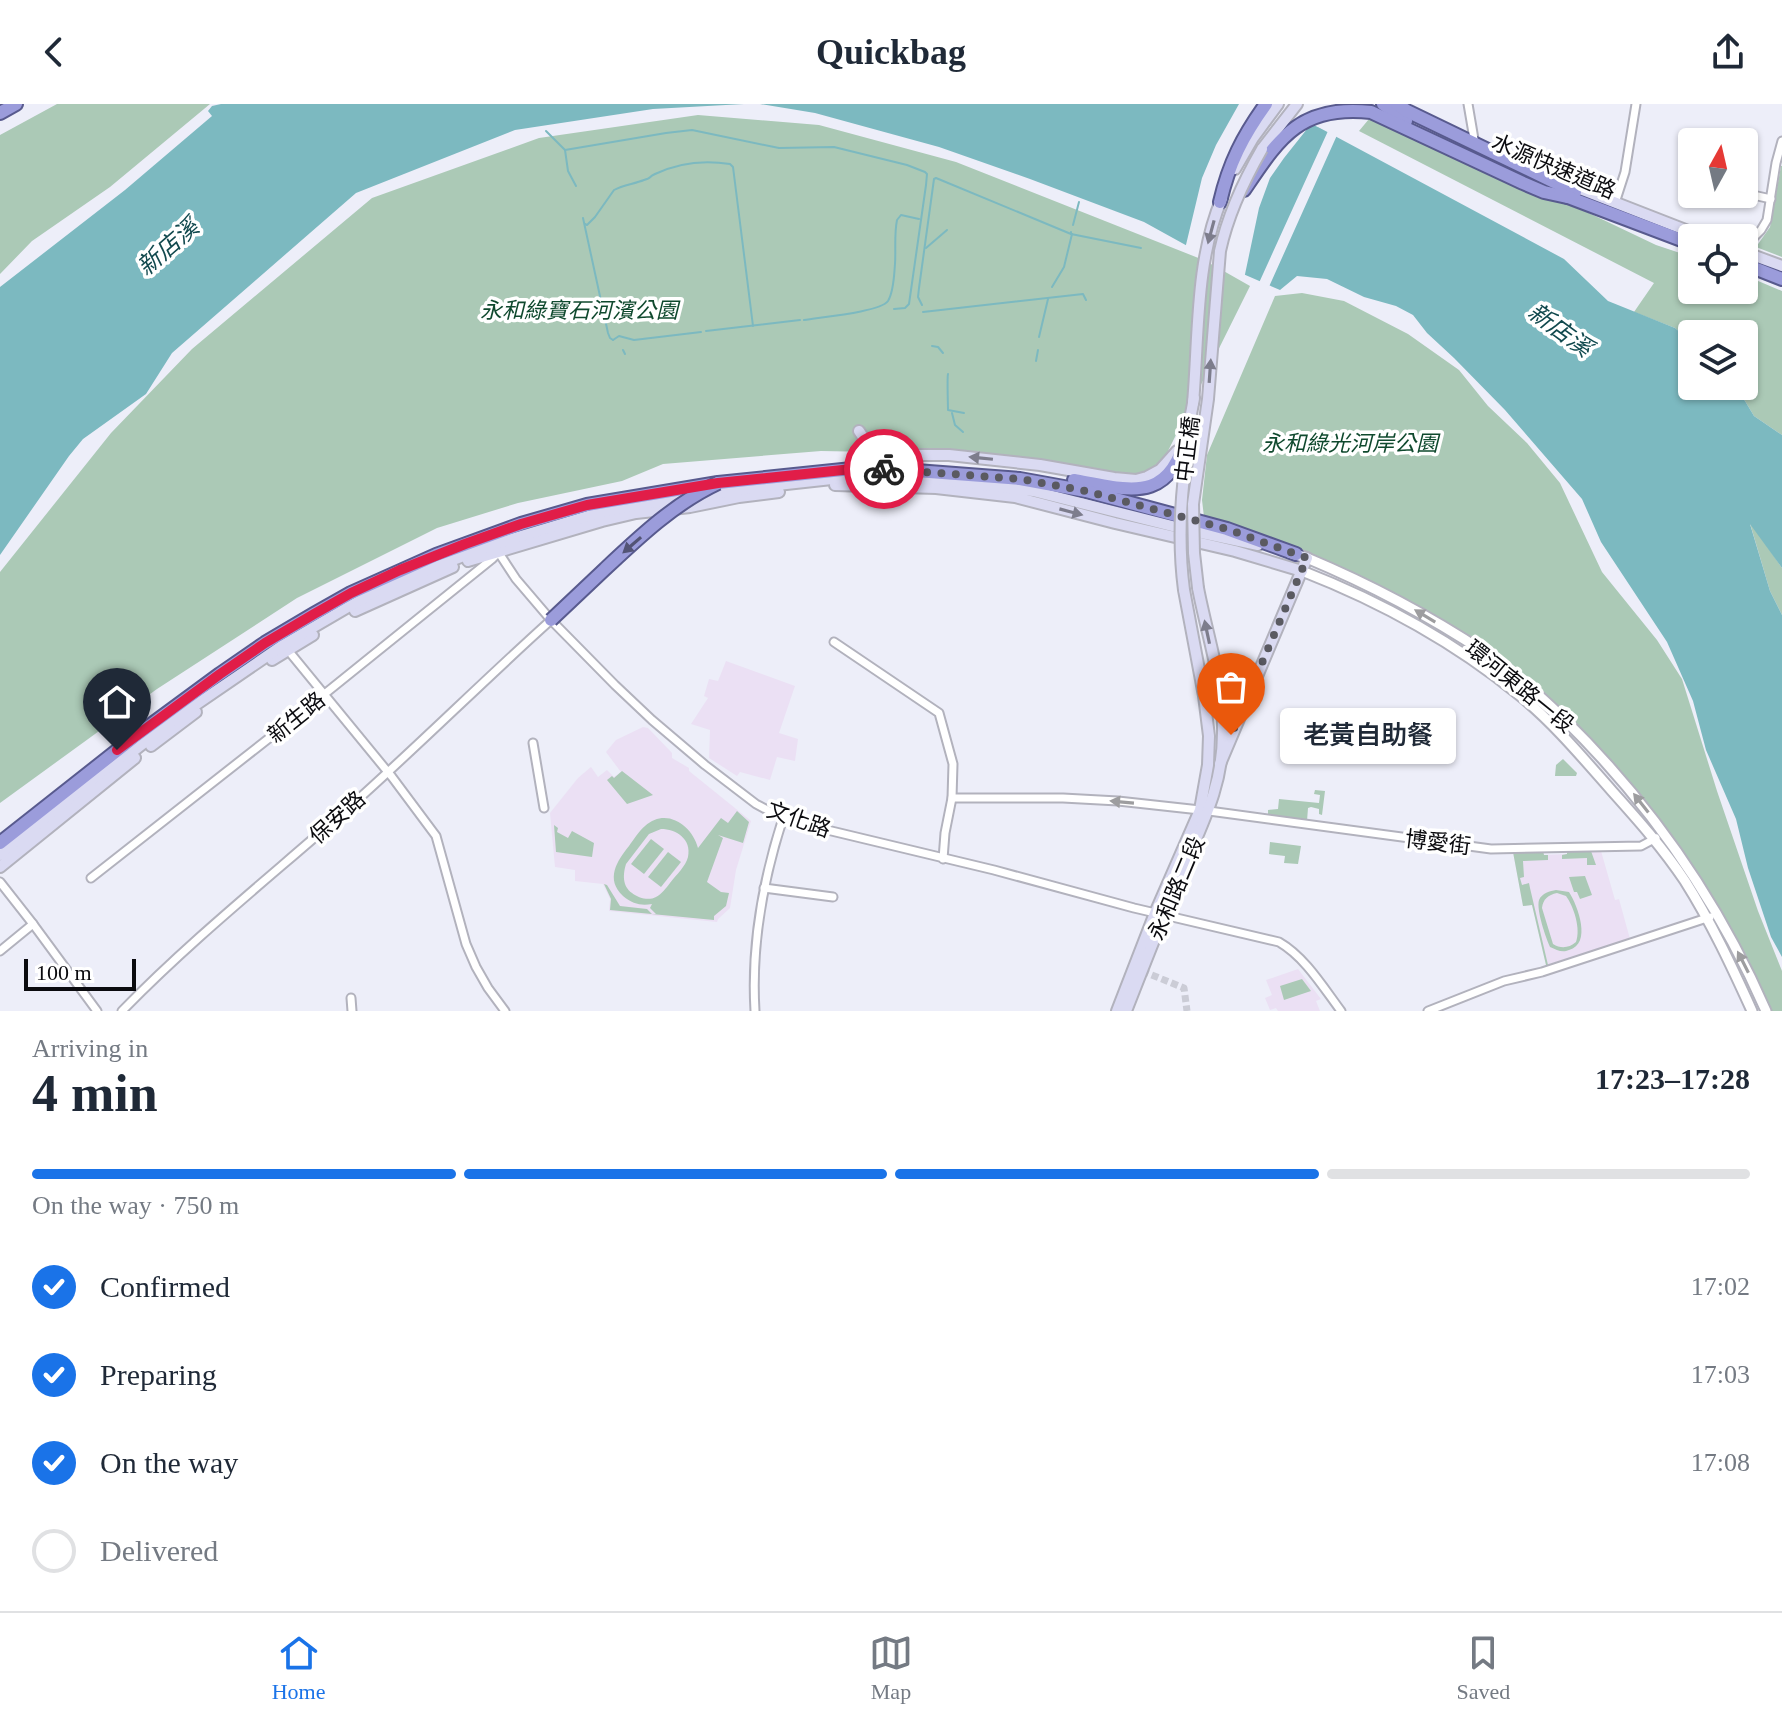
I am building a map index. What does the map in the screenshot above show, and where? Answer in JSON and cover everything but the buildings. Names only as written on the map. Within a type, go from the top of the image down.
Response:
[{"type":"highway","points":[[0,113],[16,104]]},
{"type":"highway","points":[[1220,202],[1233,158],[1266,104]]},
{"type":"highway","points":[[1383,104],[1405,109]]},
{"type":"highway","points":[[1233,207],[1292,124],[1309,112],[1328,106],[1371,112],[1544,192],[1567,197]]},
{"type":"highway","name":"水源快速道路","points":[[1405,109],[1567,197],[1678,239]]},
{"type":"highway","name":"水源快速道路","points":[[1405,109],[1593,200],[1678,232]]},
{"type":"highway","points":[[1758,258],[1782,269]]},
{"type":"highway","points":[[1758,270],[1782,279]]},
{"type":"highway","points":[[0,843],[133,738],[265,643],[351,593],[436,555],[534,520],[587,505],[718,483],[852,469],[929,466],[1056,477],[1129,490],[1155,483],[1167,476],[1182,452],[1188,430]]},
{"type":"highway","points":[[890,469],[1020,479],[1086,491],[1227,529],[1301,556]]},
{"type":"highway","points":[[551,620],[672,511],[694,494],[718,483]]},
{"type":"main road","name":"中正橋","points":[[1204,811],[1209,736],[1184,590],[1179,525],[1194,398],[1204,264],[1212,224],[1231,177],[1253,138],[1278,104]]},
{"type":"main road","name":"中正橋","points":[[1220,764],[1224,734],[1220,691],[1198,588],[1193,504],[1208,399],[1220,251],[1224,231],[1243,184],[1262,149],[1297,104]]},
{"type":"main road","points":[[1405,109],[1530,167],[1678,227]]},
{"type":"main road","points":[[859,431],[871,449],[882,455],[949,455],[1136,480],[1160,470],[1169,462],[1188,430],[1194,398]]},
{"type":"main road","points":[[0,855],[172,721],[286,647],[359,609],[496,548],[688,502],[840,484],[936,488],[1015,497],[1115,523],[1210,540]]},
{"type":"main road","name":"環河東路一段","points":[[1210,540],[1301,556]]},
{"type":"main road","name":"環河東路一段","points":[[1210,540],[1302,571]]},
{"type":"main road","points":[[1220,764],[1302,571],[1301,556]]},
{"type":"main road","points":[[0,867],[144,751],[286,647]]},
{"type":"main road","points":[[1220,691],[1231,704],[1243,707]]},
{"type":"main road","name":"永和路二段","points":[[1117,1011],[1204,811],[1220,764]]},
{"type":"main road","name":"永和路二段","points":[[1126,1011],[1159,914]]},
{"type":"street","points":[[1468,104],[1474,139]]},
{"type":"street","points":[[1615,203],[1625,172],[1636,104]]},
{"type":"street","points":[[1758,234],[1767,220],[1782,141]]},
{"type":"street","points":[[1758,196],[1771,199]]},
{"type":"street","name":"文化路","points":[[496,548],[516,579],[551,620],[652,720],[756,804],[783,818],[1279,942],[1305,965],[1341,1011]]},
{"type":"street","name":"新生路","points":[[91,878],[492,559],[496,548]]},
{"type":"street","name":"環河東路一段","points":[[1301,556],[1406,604],[1487,653],[1541,698],[1591,745],[1629,788],[1664,833],[1712,916]]},
{"type":"street","name":"環河東路一段","points":[[1302,571],[1343,587],[1406,620],[1463,654],[1519,695],[1573,747],[1654,838],[1712,916]]},
{"type":"street","name":"保安路","points":[[122,1011],[551,620]]},
{"type":"street","points":[[834,642],[939,713],[953,764],[952,798],[943,859]]},
{"type":"street","points":[[286,647],[439,840],[466,944],[488,988],[505,1011]]},
{"type":"street","points":[[533,743],[544,808]]},
{"type":"street","name":"博愛街","points":[[952,798],[1118,801],[1491,849],[1641,846],[1664,833]]},
{"type":"street","points":[[755,1011],[755,945],[766,875],[783,818]]},
{"type":"street","points":[[0,882],[97,1011]]},
{"type":"street","points":[[764,888],[833,897]]},
{"type":"street","points":[[1428,1011],[1504,981],[1542,972],[1712,916]]},
{"type":"street","points":[[1712,916],[1752,1011]]},
{"type":"street","points":[[1712,916],[1755,986],[1766,1011]]},
{"type":"street","points":[[0,951],[33,924]]},
{"type":"street","points":[[351,998],[352,1011]]},
{"type":"shaded area","points":[[726,661],[795,686],[779,733],[798,739],[795,761],[777,757],[770,780],[740,772],[737,776],[709,758],[710,730],[691,724],[708,698],[704,696],[709,679],[718,681]]},
{"type":"shaded area","points":[[643,727],[648,728],[672,753],[672,758],[689,768],[751,821],[736,870],[730,908],[717,922],[609,911],[610,899],[603,884],[575,881],[575,870],[555,867],[550,813],[591,767],[598,777],[607,770],[614,777],[621,772],[606,752],[616,740]]},
{"type":"shaded area","points":[[1543,851],[1544,855],[1601,851],[1630,939],[1546,965],[1532,905],[1523,906],[1513,852]]},
{"type":"shaded area","points":[[1298,969],[1321,999],[1316,1001],[1320,1011],[1270,1010],[1265,998],[1272,995],[1266,980]]},
{"type":"green space","points":[[57,104],[210,104],[110,187],[32,241],[0,274],[0,135]]},
{"type":"green space","name":"永和綠寶石河濱公園","points":[[698,115],[819,125],[956,162],[1206,261],[1250,286],[1166,455],[1147,485],[927,453],[821,451],[663,464],[622,481],[518,503],[437,528],[297,598],[157,689],[0,803],[0,572],[111,433],[192,349],[372,198],[539,138]]},
{"type":"green space","points":[[1369,119],[1387,121],[1678,252],[1678,304],[1758,304],[1758,281],[1782,291],[1782,435],[1754,416],[1744,400],[1758,400],[1758,320],[1678,320],[1678,330],[1634,312],[1654,283],[1359,131]]},
{"type":"green space","points":[[1782,166],[1782,257],[1758,248],[1770,227]]},
{"type":"green space","name":"永和綠光河岸公園","points":[[1302,293],[1344,301],[1408,334],[1459,370],[1560,483],[1602,572],[1657,640],[1682,679],[1758,911],[1782,971],[1782,1011],[1764,1011],[1701,879],[1610,762],[1490,656],[1386,592],[1204,517],[1202,500],[1207,455],[1275,296]]},
{"type":"green space","points":[[1749,520],[1782,568],[1782,615],[1770,591]]},
{"type":"green space","points":[[1563,759],[1577,773],[1576,776],[1555,776],[1556,765]]},
{"type":"green space","points":[[622,771],[653,795],[627,804],[607,780]]},
{"type":"green space","points":[[1315,790],[1325,791],[1322,815],[1319,809],[1311,807],[1308,808],[1307,821],[1268,817],[1268,810],[1278,809],[1279,799],[1319,803],[1320,795],[1314,794]]},
{"type":"green space","points":[[737,811],[749,822],[743,843],[718,835],[723,838],[707,882],[721,892],[729,893],[726,906],[714,916],[714,920],[610,910],[611,899],[604,884],[620,906],[647,909],[656,914],[650,908],[652,904],[637,904],[623,896],[614,877],[620,858],[645,826],[661,818],[677,821],[690,832],[698,848],[721,818],[728,823]],"holes":[[[667,829],[685,840],[689,851],[687,860],[658,896],[650,899],[637,896],[625,883],[626,864],[649,834]]]},
{"type":"green space","points":[[554,825],[558,828],[557,832],[568,838],[572,831],[594,843],[592,857],[556,852]]},
{"type":"green space","points":[[651,839],[664,849],[644,874],[631,864]]},
{"type":"green space","points":[[1270,842],[1301,846],[1298,864],[1284,863],[1285,856],[1269,854]]},
{"type":"green space","points":[[1543,851],[1544,855],[1548,855],[1548,860],[1523,861],[1524,877],[1520,878],[1522,885],[1529,883],[1548,965],[1532,905],[1523,906],[1513,852]]},
{"type":"green space","points":[[1567,851],[1591,851],[1596,865],[1587,865],[1587,858],[1562,859]]},
{"type":"green space","points":[[668,852],[681,862],[661,887],[648,877]]},
{"type":"green space","points":[[1585,876],[1592,895],[1580,899],[1569,877]]},
{"type":"green space","points":[[1556,890],[1569,892],[1581,924],[1580,940],[1566,951],[1550,947],[1538,905],[1544,894]],"holes":[[[1551,895],[1566,896],[1572,906],[1578,931],[1576,942],[1562,947],[1553,944],[1542,908]]]},
{"type":"green space","points":[[1302,979],[1311,991],[1284,1000],[1280,986]]},
{"type":"water","name":"新店溪","points":[[744,104],[653,109],[515,130],[356,193],[172,353],[146,394],[83,439],[0,555],[0,287],[125,190],[212,116],[208,111],[212,106]]},
{"type":"water","name":"新店溪","points":[[760,104],[1283,104],[1305,120],[1564,259],[1608,301],[1678,330],[1678,400],[1744,400],[1754,416],[1782,435],[1782,568],[1750,524],[1770,591],[1782,615],[1782,957],[1771,937],[1748,868],[1736,819],[1706,750],[1693,701],[1667,642],[1601,542],[1582,499],[1505,410],[1427,333],[1413,315],[1327,279],[1297,276],[1280,290],[1220,264],[1144,222],[939,147],[815,113]]},
{"type":"pier","points":[[1239,104],[1290,104],[1338,133],[1268,289],[1258,285],[1328,131],[1311,124],[1270,178],[1259,208],[1244,279],[1185,249],[1202,178]]},
{"type":"waterway","points":[[565,150],[692,130],[779,148],[834,147],[925,172],[926,185],[909,304],[905,308],[894,309]]},
{"type":"waterway","points":[[546,131],[565,150],[568,171],[576,186]]},
{"type":"waterway","points":[[585,224],[595,217],[617,188],[682,165],[730,164],[733,167],[753,326]]},
{"type":"waterway","points":[[922,305],[918,297],[936,178],[1071,234]]},
{"type":"waterway","points":[[1073,225],[1079,202]]},
{"type":"waterway","points":[[804,320],[862,311],[888,301],[894,278],[897,220],[901,215],[919,219]]},
{"type":"waterway","points":[[583,218],[608,333],[613,340]]},
{"type":"waterway","points":[[926,248],[947,230]]},
{"type":"waterway","points":[[1071,232],[1141,248]]},
{"type":"waterway","points":[[1052,287],[1064,267],[1072,234]]},
{"type":"waterway","points":[[923,312],[1083,294],[1086,300]]},
{"type":"waterway","points":[[1039,337],[1048,299]]},
{"type":"waterway","points":[[706,331],[800,320]]},
{"type":"waterway","points":[[613,340],[619,336],[634,340],[701,332]]},
{"type":"waterway","points":[[932,346],[943,353]]},
{"type":"waterway","points":[[623,350],[625,354]]},
{"type":"waterway","points":[[1036,361],[1038,350]]},
{"type":"waterway","points":[[948,374],[948,410],[964,413]]},
{"type":"waterway","points":[[952,413],[955,425],[963,432]]},
{"type":"tunnel","points":[[1142,971],[1184,988],[1187,1011]]},
{"type":"way so far","points":[[884,469],[1020,479],[1086,491],[1227,529],[1307,558],[1231,735]]},
{"type":"place","name":"老黃自助餐","points":[[1231,735]]},
{"type":"route","points":[[117,750],[265,643],[351,593],[465,544],[587,505],[718,483],[852,469],[884,469]]}]
